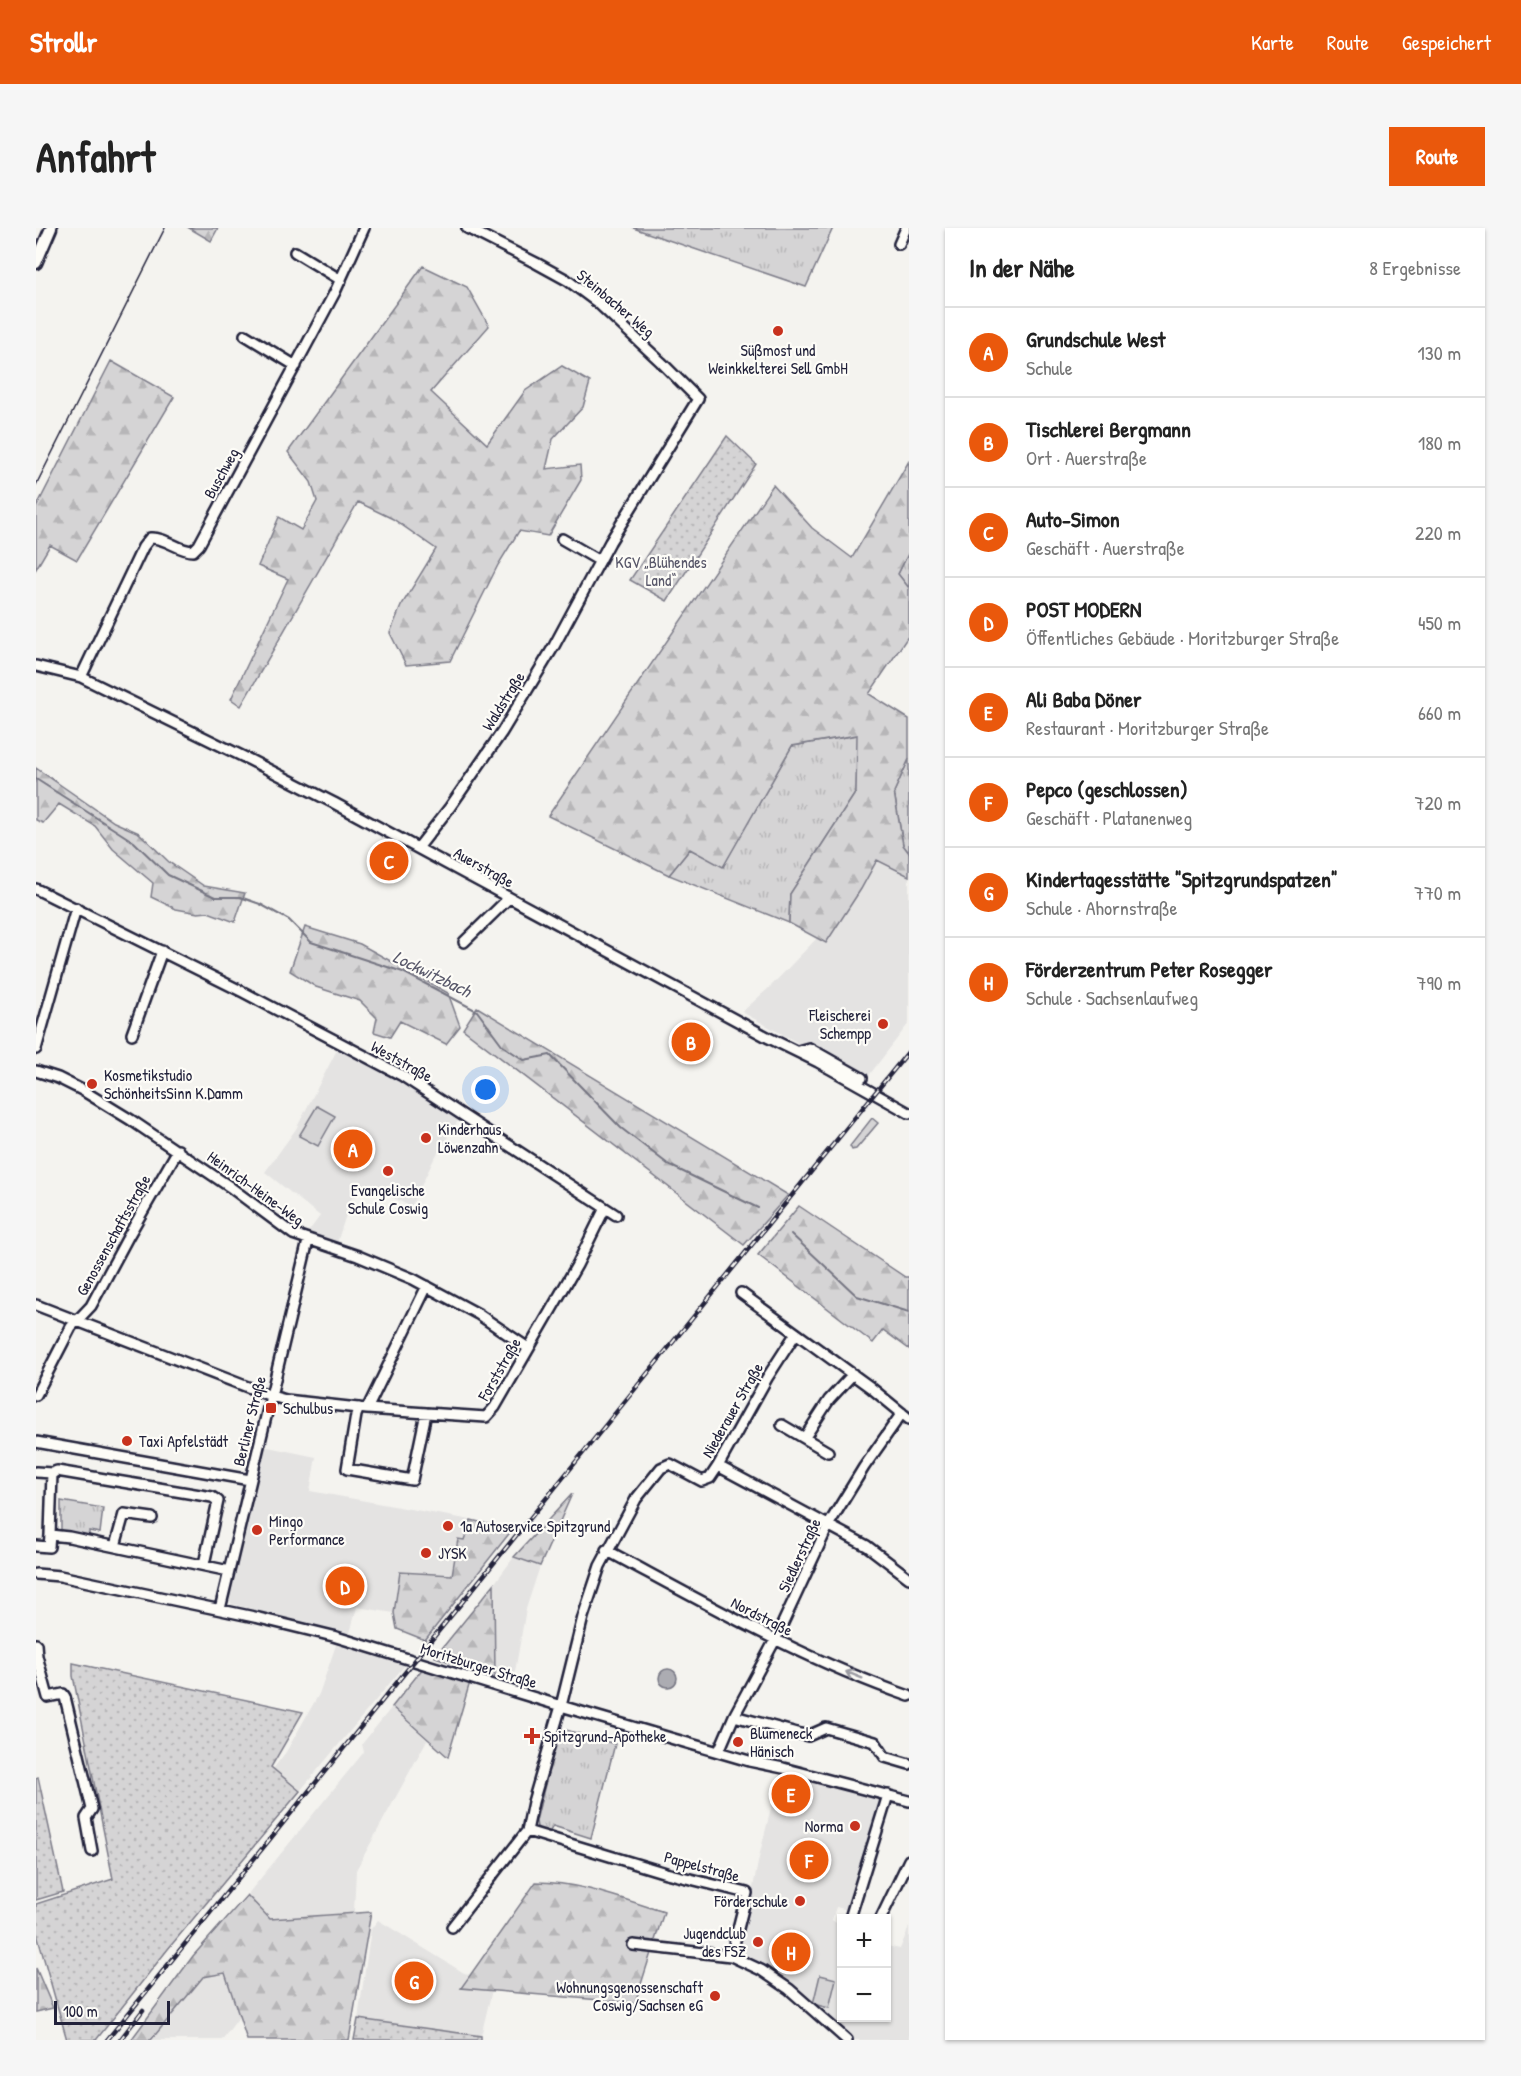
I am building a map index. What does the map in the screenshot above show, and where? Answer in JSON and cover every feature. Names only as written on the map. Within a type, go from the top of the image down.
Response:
[{"type":"main road","points":[[36,263],[51,228]]},
{"type":"street","name":"Buschweg","points":[[81,677],[143,547],[150,538],[159,538],[187,551],[194,551],[199,544],[296,366],[341,279],[364,228]]},
{"type":"street","name":"Steinbacher Weg","points":[[467,228],[567,280],[598,303],[695,395],[698,399],[696,404]]},
{"type":"street","points":[[899,244],[906,228]]},
{"type":"street","points":[[295,252],[341,279]]},
{"type":"street","points":[[245,335],[296,366]]},
{"type":"street","name":"Waldstraße","points":[[418,848],[456,799],[502,732],[550,653],[625,516],[696,404]]},
{"type":"street","points":[[562,540],[600,561]]},
{"type":"street","name":"Auerstraße","points":[[36,666],[81,677],[250,760],[798,1051],[909,1113]]},
{"type":"street","name":"Weststraße","points":[[36,890],[162,951],[401,1075],[616,1215]]},
{"type":"street","points":[[464,942],[509,898]]},
{"type":"street","points":[[36,1048],[76,909]]},
{"type":"street","points":[[132,1034],[162,951]]},
{"type":"street","points":[[798,1051],[809,1048],[862,1078]]},
{"type":"street","name":"Heinrich-Heine-Weg","points":[[36,1071],[58,1078],[90,1095],[178,1150],[293,1234],[308,1241],[358,1256],[427,1286],[478,1314],[528,1348]]},
{"type":"street","name":"Genossenschaftsstraße","points":[[36,1395],[71,1327],[91,1306],[178,1150]]},
{"type":"street","name":"Forststraße","points":[[36,1305],[286,1400],[486,1417],[495,1407],[577,1265],[605,1208]]},
{"type":"street","name":"Berliner Straße","points":[[220,1609],[308,1241]]},
{"type":"street","points":[[426,1413],[412,1479],[347,1469],[356,1415],[363,1408],[427,1286]]},
{"type":"street","points":[[741,1293],[906,1416]]},
{"type":"street","name":"Niederauer Straße","points":[[527,1831],[590,1592],[606,1550],[636,1499],[661,1468],[670,1464],[702,1481],[710,1478],[767,1378],[796,1333]]},
{"type":"street","points":[[805,1437],[829,1400],[852,1374]]},
{"type":"street","name":"Siedlerstraße","points":[[719,1751],[734,1716],[775,1640],[830,1524],[864,1467],[906,1416]]},
{"type":"street","points":[[782,1425],[828,1452]]},
{"type":"street","points":[[36,1442],[250,1480]]},
{"type":"street","points":[[718,1466],[830,1524],[867,1546],[909,1578]]},
{"type":"street","points":[[36,1472],[57,1472],[212,1497],[218,1501],[204,1564]]},
{"type":"street","points":[[36,1546],[49,1546],[52,1473]]},
{"type":"street","points":[[115,1546],[124,1514],[152,1518]]},
{"type":"street","points":[[50,1534],[229,1570]]},
{"type":"street","name":"Nordstraße","points":[[606,1550],[775,1640],[851,1674],[909,1696]]},
{"type":"street","name":"Moritzburger Straße","points":[[36,1574],[60,1576],[220,1609],[333,1636],[561,1706],[719,1751],[909,1801]]},
{"type":"street","points":[[36,1644],[48,1697],[63,1694],[65,1697],[92,1809],[86,1818],[92,1851]]},
{"type":"street","points":[[734,1716],[808,1736],[826,1728],[875,1742],[885,1758],[909,1764]]},
{"type":"street","points":[[851,1914],[888,1795]]},
{"type":"street","points":[[452,1927],[527,1831]]},
{"type":"street","name":"Pappelstraße","points":[[527,1831],[666,1873],[747,1893],[731,1956]]},
{"type":"street","points":[[883,1914],[909,1860]]},
{"type":"street","points":[[633,1945],[731,1956],[761,1970],[789,1989],[847,2040]]},
{"type":"shaded area","points":[[877,860],[909,876],[909,1023],[867,1078],[807,1042],[800,1044],[742,1012],[771,986],[817,938],[825,942],[861,889]]},
{"type":"shaded area","points":[[339,1046],[461,1116],[434,1159],[411,1207],[371,1186],[351,1199],[336,1246],[306,1235],[320,1216],[265,1172],[296,1129]]},
{"type":"shaded area","points":[[263,1446],[316,1457],[310,1491],[471,1520],[464,1540],[459,1539],[452,1575],[400,1572],[394,1613],[357,1607],[350,1633],[231,1604],[229,1596]]},
{"type":"shaded area","points":[[514,1557],[540,1566],[526,1609],[513,1683],[495,1678],[494,1584]]},
{"type":"shaded area","points":[[336,1645],[405,1665],[300,1791],[273,1769],[286,1752],[319,1694]]},
{"type":"shaded area","points":[[664,1669],[672,1669],[677,1674],[675,1685],[664,1687],[659,1682],[659,1674]]},
{"type":"shaded area","points":[[392,1707],[427,1740],[356,1870],[354,1911],[356,1913],[270,1919],[247,1895],[364,1752],[362,1744]]},
{"type":"shaded area","points":[[779,1775],[883,1799],[848,1910],[836,1907],[832,1920],[837,1923],[837,2022],[891,2022],[891,1947],[900,1949],[909,1927],[909,2040],[853,2040],[764,1968],[741,1954],[739,1945],[742,1941]]},
{"type":"shaded area","points":[[378,1920],[469,1974],[461,1988],[492,1990],[481,2036],[358,2019],[371,1929]]},
{"type":"shaded area","points":[[226,1972],[239,2017],[222,2040],[151,2040],[203,1977]]},
{"type":"green space","points":[[189,228],[218,228],[211,241]]},
{"type":"green space","points":[[633,228],[833,228],[806,287]]},
{"type":"green space","points":[[423,266],[467,287],[489,326],[431,392],[487,444],[525,391],[562,366],[590,382],[583,407],[553,439],[546,469],[580,465],[581,480],[548,536],[519,531],[498,565],[450,661],[406,665],[390,633],[401,606],[436,549],[393,519],[358,502],[241,706],[231,699],[288,579],[258,566],[279,517],[301,530],[317,501],[311,482],[288,452]]},
{"type":"green space","points":[[111,361],[174,397],[77,560],[50,545],[36,569],[36,508]]},
{"type":"green space","name":"KGV „Blühendes Land“","points":[[727,436],[756,464],[667,601],[630,580]]},
{"type":"green space","points":[[909,461],[909,552],[898,574],[909,588],[909,635],[869,694],[909,719],[909,759],[894,792],[903,845],[909,853],[909,876],[877,860],[826,943],[789,923],[790,894],[856,792],[857,735],[792,746],[723,867],[690,849],[669,875],[548,816],[773,485],[812,528],[852,558]]},
{"type":"green space","points":[[909,552],[909,588],[898,574]]},
{"type":"green space","points":[[858,735],[856,792],[790,894],[789,923],[669,875],[690,849],[723,866],[792,746]]},
{"type":"green space","points":[[909,759],[909,853],[903,845],[894,792]]},
{"type":"green space","points":[[36,768],[114,822],[139,833],[169,862],[204,886],[245,893],[235,922],[208,912],[198,913],[176,909],[151,897],[153,883],[113,849],[95,826],[59,804],[43,823],[36,820]]},
{"type":"green space","points":[[305,927],[360,944],[448,993],[460,1026],[446,1044],[400,1021],[390,1037],[374,1032],[377,1018],[360,1001],[316,987],[290,971]]},
{"type":"green space","points":[[477,1007],[788,1195],[744,1245],[463,1029]]},
{"type":"green space","points":[[317,1106],[335,1116],[318,1146],[299,1136]]},
{"type":"green space","points":[[872,1118],[878,1123],[856,1149],[852,1150],[850,1146]]},
{"type":"green space","points":[[799,1206],[905,1277],[909,1277],[909,1349],[883,1330],[873,1343],[758,1255]]},
{"type":"green space","points":[[572,1494],[540,1566],[514,1557]]},
{"type":"green space","points":[[61,1501],[103,1508],[100,1533],[89,1531],[89,1538],[61,1533]]},
{"type":"green space","points":[[471,1520],[512,1530],[425,1640],[397,1629],[394,1613],[400,1572],[452,1575],[458,1539],[464,1540]]},
{"type":"green space","points":[[494,1584],[495,1678],[435,1657]]},
{"type":"green space","points":[[73,1663],[303,1712],[271,1767],[300,1791],[168,1949],[96,2040],[67,2040],[36,1931],[36,1904],[113,1879],[73,1676]]},
{"type":"green space","points":[[423,1668],[470,1682],[448,1757],[392,1707]]},
{"type":"green space","points":[[559,1728],[615,1744],[591,1838],[553,1826],[549,1833],[537,1827],[536,1821]]},
{"type":"green space","points":[[38,1777],[63,1892],[36,1900],[36,1778]]},
{"type":"green space","points":[[536,1882],[585,1888],[664,1912],[635,2003],[461,1988]]},
{"type":"green space","points":[[247,1895],[270,1919],[371,1912],[349,2040],[247,2040],[225,1973],[203,1977],[151,2040],[131,2040],[193,1956]]},
{"type":"green space","points":[[36,1968],[53,2008],[36,2012]]},
{"type":"green space","points":[[820,1975],[836,1979],[829,2008],[813,2004]]},
{"type":"green space","points":[[358,2019],[481,2036],[481,2040],[354,2040]]},
{"type":"waterway","name":"Lockwitzbach","points":[[36,779],[134,842],[168,875],[215,897],[240,897],[260,904],[289,920],[311,942],[403,972],[477,1011],[503,1046],[524,1060],[550,1055],[621,1128],[669,1165],[758,1208]]},
{"type":"waterway","name":"Lockwitzbach","points":[[791,1234],[857,1296],[909,1312]]},
{"type":"tram line","points":[[36,485],[165,228]]},
{"type":"railway","points":[[107,2040],[909,1051]]},
{"type":"railway","points":[[120,2040],[143,2010]]},
{"type":"place","name":"Süßmost und Weinkkelterei Sell GmbH","points":[[778,331]]},
{"type":"place","name":"Auto-Simon","points":[[389,861]]},
{"type":"place","name":"Fleischerei Schempp","points":[[883,1024]]},
{"type":"place","name":"Tischlerei Bergmann","points":[[691,1042]]},
{"type":"place","name":"Kosmetikstudio SchönheitsSinn K.Damm","points":[[92,1084]]},
{"type":"place","name":"Kinderhaus Löwenzahn","points":[[426,1138]]},
{"type":"place","name":"Grundschule West","points":[[353,1149]]},
{"type":"place","name":"Evangelische Schule Coswig","points":[[388,1171]]},
{"type":"place","name":"Schulbus","points":[[271,1408]]},
{"type":"place","name":"Taxi Apfelstädt","points":[[127,1441]]},
{"type":"place","name":"1a Autoservice Spitzgrund","points":[[448,1526]]},
{"type":"place","name":"Mingo Performance","points":[[257,1530]]},
{"type":"place","name":"JYSK","points":[[426,1553]]},
{"type":"place","name":"POST MODERN","points":[[345,1586]]},
{"type":"place","name":"Spitzgrund-Apotheke","points":[[532,1736]]},
{"type":"place","name":"Blumeneck Hänisch","points":[[738,1742]]},
{"type":"place","name":"Ali Baba Döner","points":[[791,1794]]},
{"type":"place","name":"Norma","points":[[855,1826]]},
{"type":"place","name":"Pepco (geschlossen)","points":[[809,1860]]},
{"type":"place","name":"Förderschule","points":[[800,1901]]},
{"type":"place","name":"Jugendclub des FSZ","points":[[758,1942]]},
{"type":"place","name":"Förderzentrum Peter Rosegger","points":[[791,1952]]},
{"type":"place","name":"Kindertagesstätte \"Spitzgrundspatzen\"","points":[[414,1981]]},
{"type":"place","name":"Wohnungsgenossenschaft Coswig/Sachsen eG","points":[[715,1996]]}]
